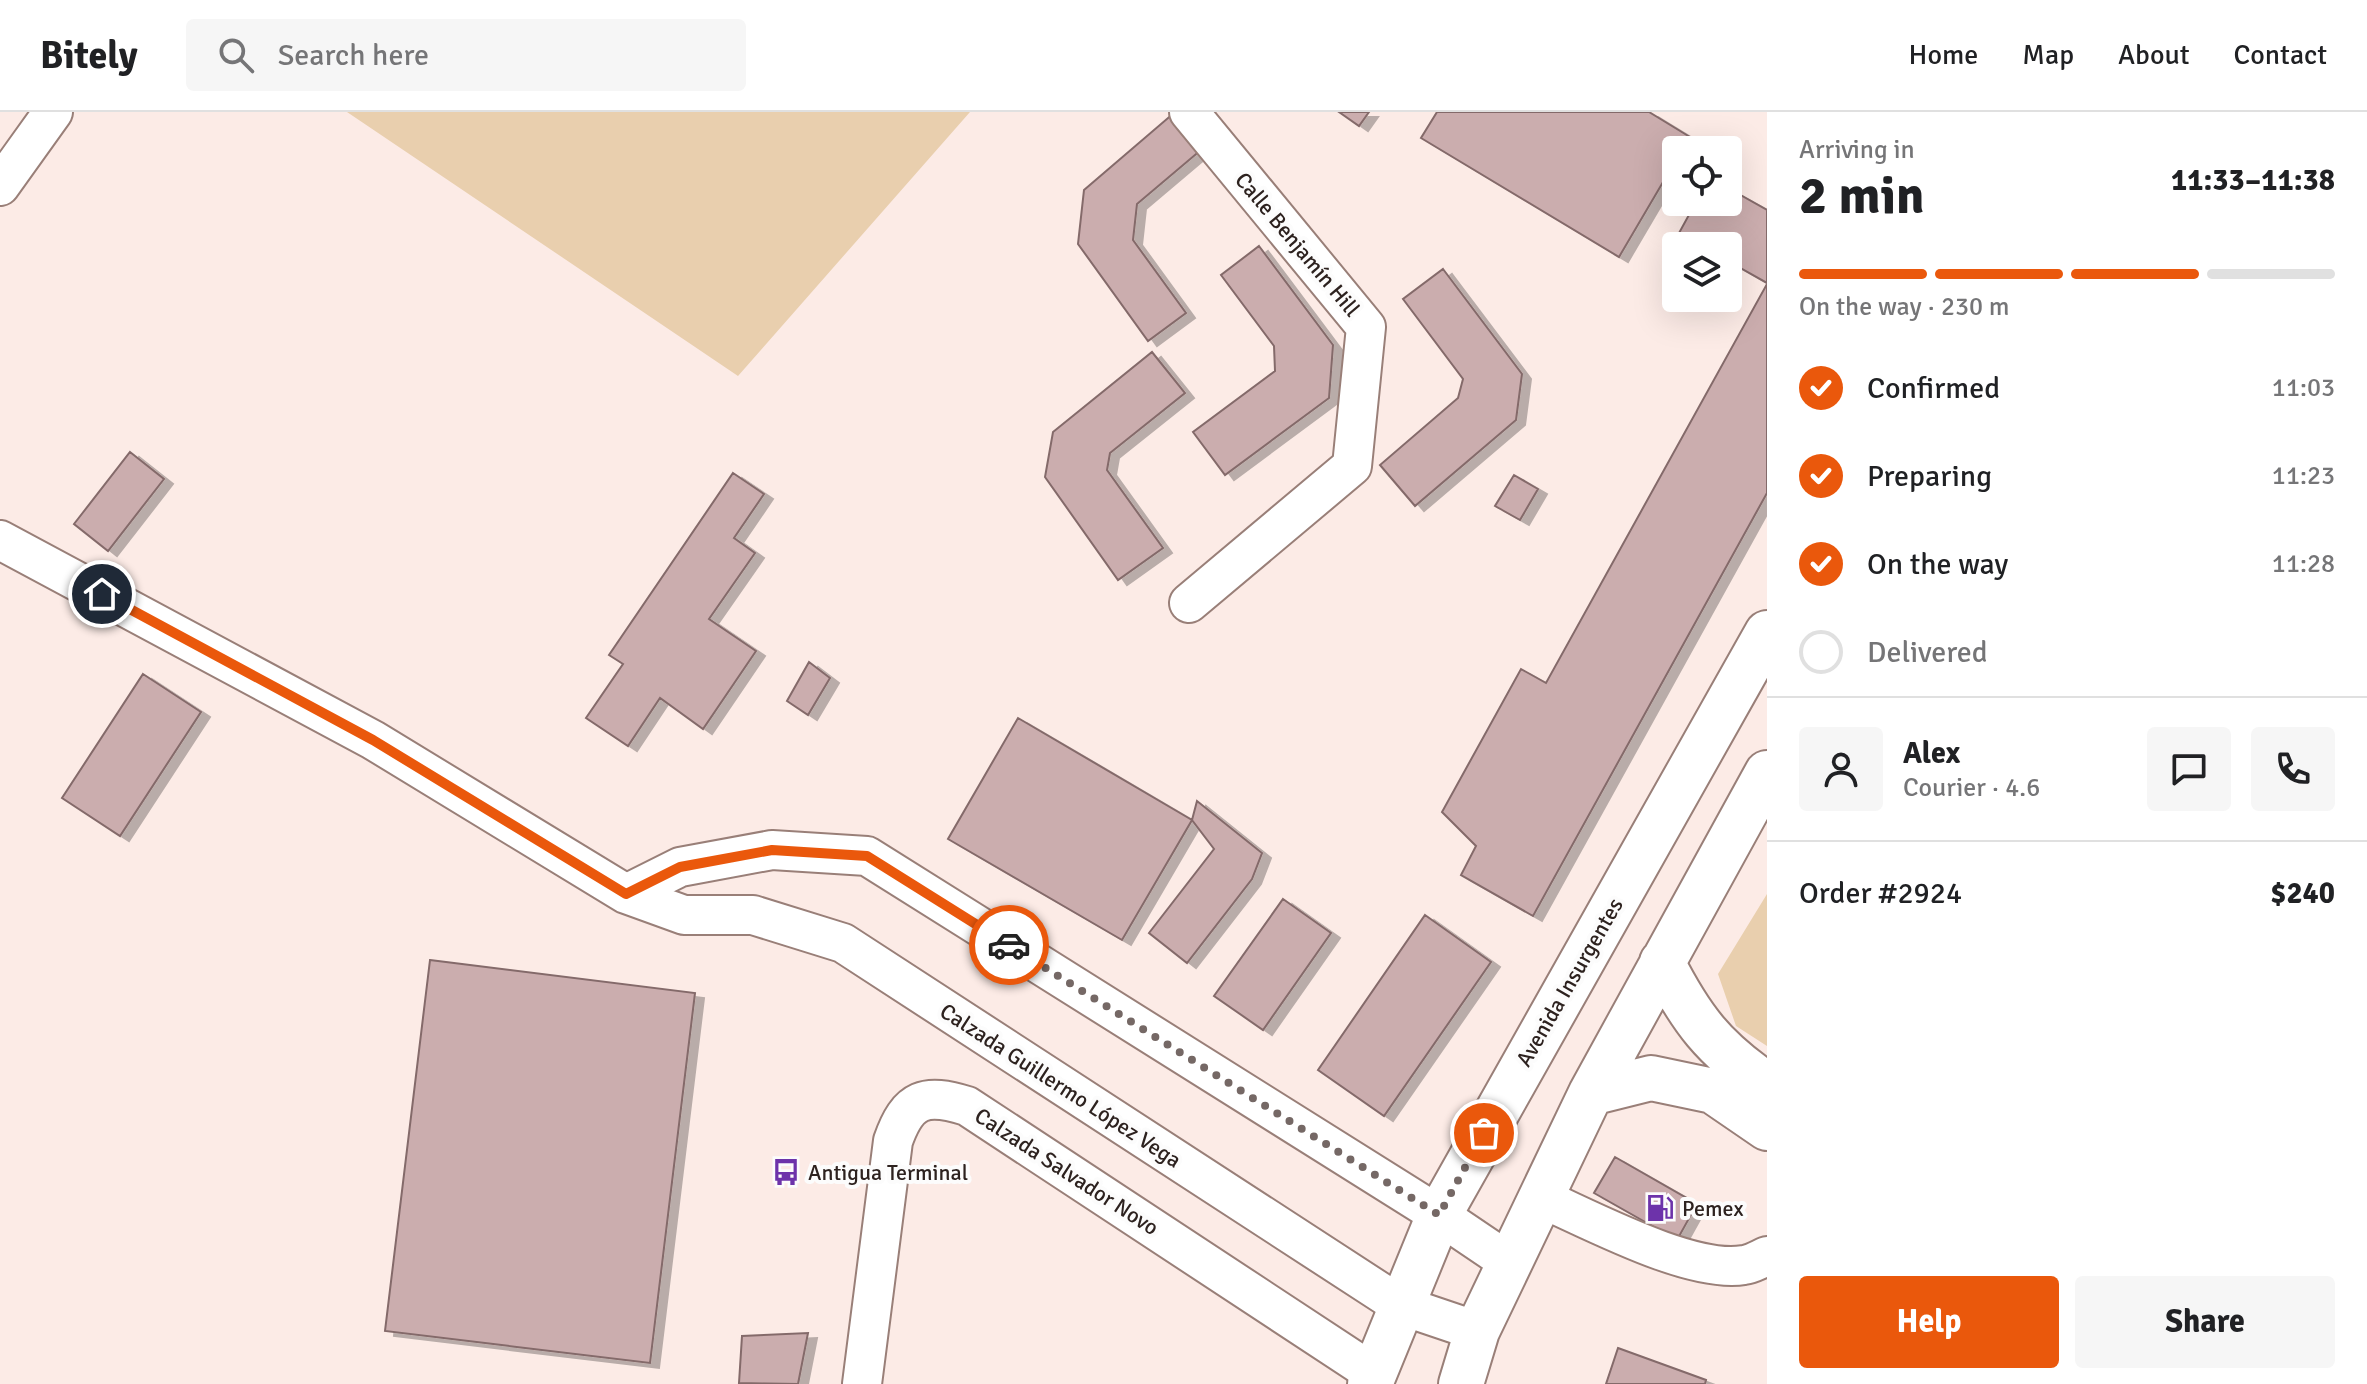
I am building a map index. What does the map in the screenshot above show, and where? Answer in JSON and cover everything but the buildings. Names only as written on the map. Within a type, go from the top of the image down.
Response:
[{"type":"main road","name":"Avenida Insurgentes","points":[[1371,1378],[1439,1215],[1767,633]]},
{"type":"main road","points":[[1461,1384],[1477,1331],[1591,1093],[1767,773]]},
{"type":"main road","points":[[1662,962],[1687,1012],[1731,1060],[1767,1085]]},
{"type":"main road","points":[[1591,1093],[1651,1078],[1713,1091],[1767,1128]]},
{"type":"street","points":[[0,186],[53,112]]},
{"type":"street","name":"Calle Benjamín Hill","points":[[1189,112],[1366,327],[1352,466],[1189,603]]},
{"type":"street","name":"Calzada Guillermo López Vega","points":[[0,540],[373,740],[626,894],[684,915],[753,915],[843,943],[1400,1305],[1477,1331]]},
{"type":"street","points":[[626,894],[680,867],[772,850],[867,856],[1439,1215],[1510,1263]]},
{"type":"street","name":"Calzada Salvador Novo","points":[[862,1384],[893,1141],[902,1115],[921,1101],[942,1098],[967,1106],[1371,1378]]},
{"type":"street","points":[[1541,1198],[1648,1245],[1707,1263],[1746,1265],[1767,1256]]},
{"type":"shaded area","points":[[347,112],[970,112],[738,376]]},
{"type":"shaded area","points":[[1767,894],[1767,1046],[1736,1026],[1718,974]]},
{"type":"way so far","points":[[1009,945],[1439,1215],[1484,1133]]},
{"type":"place","name":"Antigua Terminal","points":[[786,1172]]},
{"type":"place","name":"Pemex","points":[[1660,1208]]},
{"type":"route","points":[[102,594],[373,740],[626,894],[680,867],[772,850],[867,856],[1009,945]]}]
